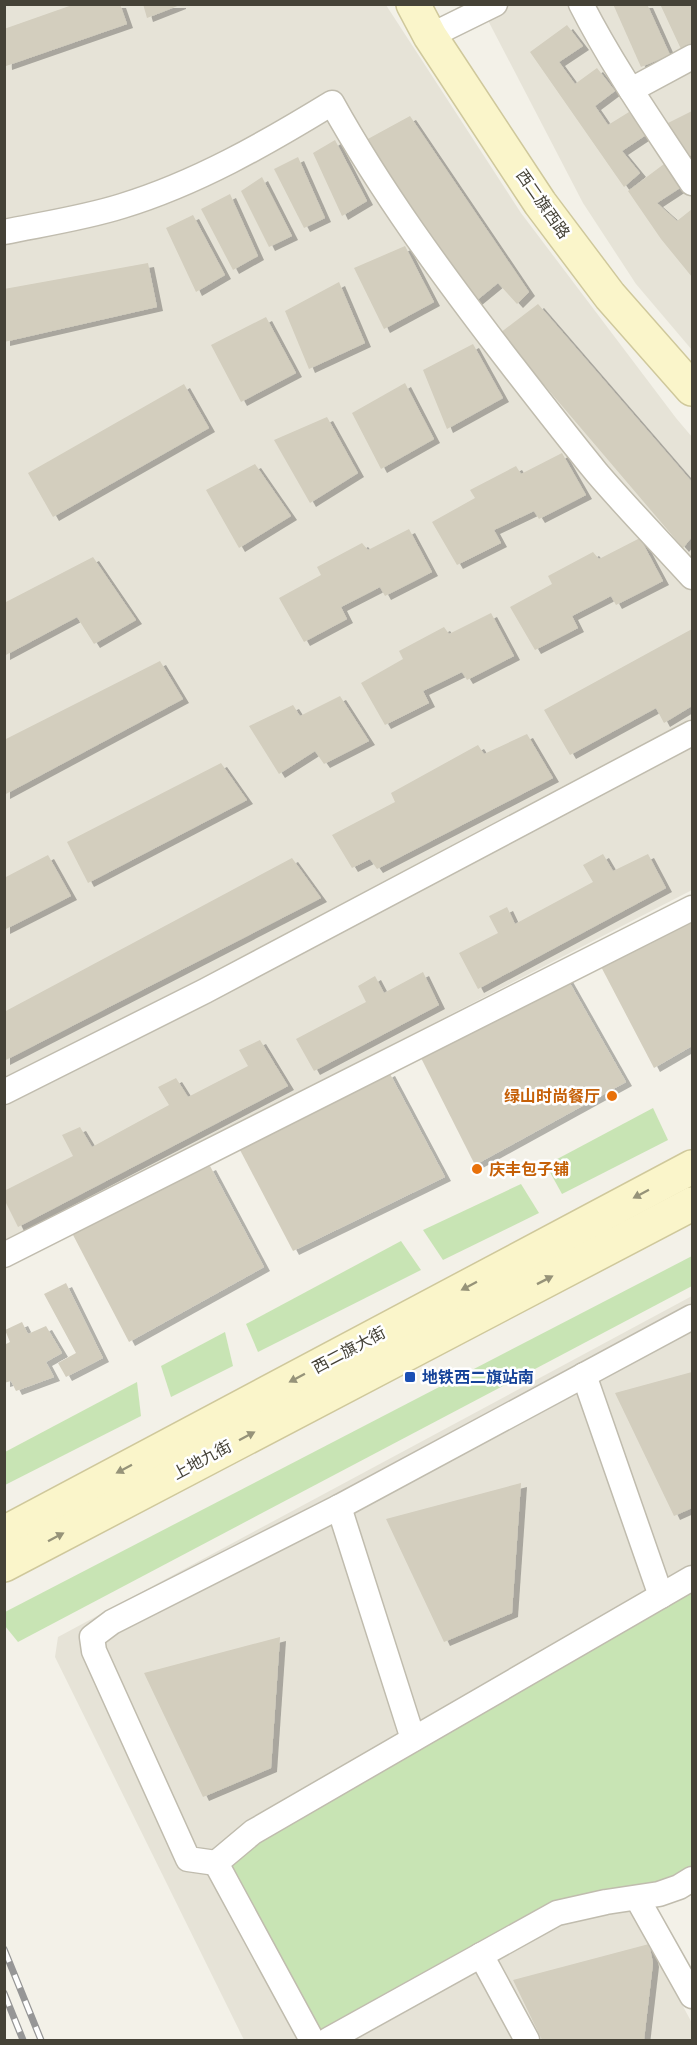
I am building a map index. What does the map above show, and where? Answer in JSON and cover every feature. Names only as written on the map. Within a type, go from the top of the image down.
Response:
[{"type":"main road","name":"西二旗西路","points":[[413,4],[430,36],[540,203],[610,296],[693,389]]},
{"type":"main road","name":"西二旗大街","points":[[4,1533],[693,1167]]},
{"type":"main road","name":"西二旗大街","points":[[400,1356],[693,1204]]},
{"type":"main road","name":"上地九街","points":[[4,1565],[400,1356]]},
{"type":"street","points":[[430,36],[495,4]]},
{"type":"street","points":[[581,4],[594,30],[631,90],[693,183]]},
{"type":"street","points":[[631,90],[693,57]]},
{"type":"street","points":[[4,232],[121,207],[185,183],[227,164],[332,104],[394,206],[462,301],[599,475],[693,577]]},
{"type":"street","points":[[4,1092],[216,985],[693,733]]},
{"type":"street","points":[[4,1255],[693,908]]},
{"type":"street","points":[[693,1317],[339,1507],[112,1622],[93,1637],[94,1651],[188,1859],[216,1863],[253,1832],[693,1578]]},
{"type":"street","points":[[584,1375],[661,1596]]},
{"type":"street","points":[[339,1507],[413,1739]]},
{"type":"street","points":[[216,1863],[312,2040]]},
{"type":"street","points":[[328,2040],[557,1913],[637,1898],[679,1887],[693,1879]]},
{"type":"street","points":[[637,1898],[693,1996]]},
{"type":"street","points":[[481,1955],[527,2040]]},
{"type":"shaded area","points":[[5,5],[386,5],[521,213],[692,437],[692,890],[5,1244]]},
{"type":"shaded area","points":[[480,5],[692,5],[692,350],[636,284],[583,203]]},
{"type":"shaded area","points":[[692,1296],[692,1866],[630,1908],[692,2023],[692,2040],[244,2040],[55,1657],[58,1637]]},
{"type":"green space","points":[[653,1108],[668,1140],[562,1194],[546,1165]]},
{"type":"green space","points":[[521,1184],[539,1213],[443,1260],[423,1230]]},
{"type":"green space","points":[[401,1241],[421,1270],[258,1352],[246,1324]]},
{"type":"green space","points":[[692,1256],[692,1286],[18,1642],[5,1626],[5,1612]]},
{"type":"green space","points":[[225,1332],[233,1366],[171,1397],[161,1366]]},
{"type":"green space","points":[[137,1382],[141,1416],[5,1485],[5,1452]]},
{"type":"green space","points":[[692,1578],[692,1879],[606,1902],[312,2040],[216,1863]]},
{"type":"building","points":[[75,4],[120,4],[127,24],[6,66],[4,29]]},
{"type":"building","points":[[143,4],[180,4],[180,5],[147,18]]},
{"type":"building","points":[[613,4],[647,4],[670,55],[641,67]]},
{"type":"building","points":[[660,4],[692,4],[692,44],[681,49]]},
{"type":"building","points":[[567,25],[583,46],[559,62],[575,84],[597,68],[615,91],[595,106],[608,125],[629,112],[646,135],[622,151],[640,173],[624,187],[530,52]]},
{"type":"building","points":[[692,111],[692,155],[685,158],[668,123]]},
{"type":"building","points":[[410,116],[529,292],[517,304],[498,283],[476,301],[366,140]]},
{"type":"building","points":[[335,140],[367,201],[342,216],[313,153]]},
{"type":"building","points":[[298,157],[325,218],[304,228],[274,169]]},
{"type":"building","points":[[664,164],[683,186],[657,203],[677,221],[692,209],[692,277],[661,239],[628,191]]},
{"type":"building","points":[[262,177],[292,236],[269,247],[241,191]]},
{"type":"building","points":[[230,194],[258,256],[233,270],[201,209]]},
{"type":"building","points":[[193,215],[225,275],[196,292],[166,228]]},
{"type":"building","points":[[405,246],[434,302],[384,329],[354,268]]},
{"type":"building","points":[[148,263],[157,307],[4,342],[4,289]]},
{"type":"building","points":[[339,282],[365,343],[309,369],[285,311]]},
{"type":"building","points":[[538,304],[692,482],[692,537],[683,548],[500,333]]},
{"type":"building","points":[[266,317],[296,373],[241,402],[211,345]]},
{"type":"building","points":[[473,344],[503,398],[447,429],[423,370]]},
{"type":"building","points":[[405,383],[434,439],[381,469],[352,413]]},
{"type":"building","points":[[184,384],[209,428],[53,517],[28,473]]},
{"type":"building","points":[[327,417],[358,473],[310,503],[274,440]]},
{"type":"building","points":[[562,453],[586,495],[539,519],[534,511],[494,530],[501,543],[457,565],[432,522],[475,498],[470,490],[516,466],[521,474]]},
{"type":"building","points":[[255,464],[291,516],[239,548],[206,490]]},
{"type":"building","points":[[409,529],[432,572],[385,596],[380,587],[341,607],[347,619],[304,642],[279,598],[321,575],[317,567],[362,543],[368,550]]},
{"type":"building","points":[[640,538],[663,581],[616,605],[611,596],[572,616],[578,628],[535,650],[510,607],[552,584],[548,576],[593,552],[599,559]]},
{"type":"building","points":[[93,557],[136,620],[94,644],[77,617],[4,656],[4,603]]},
{"type":"building","points":[[491,613],[514,656],[467,680],[462,672],[423,691],[429,703],[385,725],[361,683],[403,659],[399,651],[444,627],[449,634]]},
{"type":"building","points":[[692,629],[692,706],[664,723],[656,708],[570,755],[544,710]]},
{"type":"building","points":[[160,661],[183,699],[4,795],[4,740]]},
{"type":"building","points":[[340,696],[369,741],[324,764],[315,751],[279,774],[249,726],[293,705],[300,716]]},
{"type":"building","points":[[527,734],[553,778],[377,869],[370,859],[352,868],[332,835],[395,802],[391,793],[478,745],[484,754]]},
{"type":"building","points":[[221,763],[247,800],[88,883],[67,842]]},
{"type":"building","points":[[603,854],[613,871],[648,854],[666,888],[478,989],[459,953],[498,933],[489,916],[507,907],[515,924],[593,882],[583,865]]},
{"type":"building","points":[[48,855],[71,896],[4,930],[4,878]]},
{"type":"building","points":[[292,858],[321,898],[4,1061],[4,1012]]},
{"type":"building","points":[[692,911],[692,1046],[654,1068],[597,959]]},
{"type":"building","points":[[423,972],[439,1005],[314,1071],[296,1039],[366,1002],[358,986],[375,976],[384,993]]},
{"type":"building","points":[[567,978],[626,1082],[475,1165],[419,1054]]},
{"type":"building","points":[[260,1040],[288,1086],[18,1227],[4,1199],[4,1191],[73,1156],[62,1135],[80,1127],[92,1147],[169,1105],[158,1087],[176,1078],[188,1097],[248,1066],[239,1050]]},
{"type":"building","points":[[389,1072],[445,1177],[293,1251],[240,1150]]},
{"type":"building","points":[[210,1166],[264,1267],[129,1342],[72,1233]]},
{"type":"building","points":[[66,1283],[103,1358],[66,1377],[58,1363],[76,1353],[44,1294]]},
{"type":"building","points":[[22,1322],[28,1334],[46,1326],[62,1353],[46,1362],[54,1377],[16,1391],[11,1381],[4,1383],[4,1345],[10,1342],[5,1330]]},
{"type":"building","points":[[692,1372],[692,1508],[674,1516],[615,1393]]},
{"type":"building","points":[[521,1483],[512,1613],[444,1642],[386,1519]]},
{"type":"building","points":[[280,1637],[271,1768],[203,1797],[144,1673]]},
{"type":"building","points":[[649,1944],[653,1963],[644,2040],[542,2040],[513,1980]]},
{"type":"railway","points":[[4,1949],[41,2040]]},
{"type":"railway","points":[[4,1993],[23,2040]]},
{"type":"place","name":"绿山时尚餐厅","points":[[612,1096]]},
{"type":"place","name":"庆丰包子铺","points":[[477,1169]]},
{"type":"place","name":"地铁西二旗站南","points":[[410,1377]]}]
